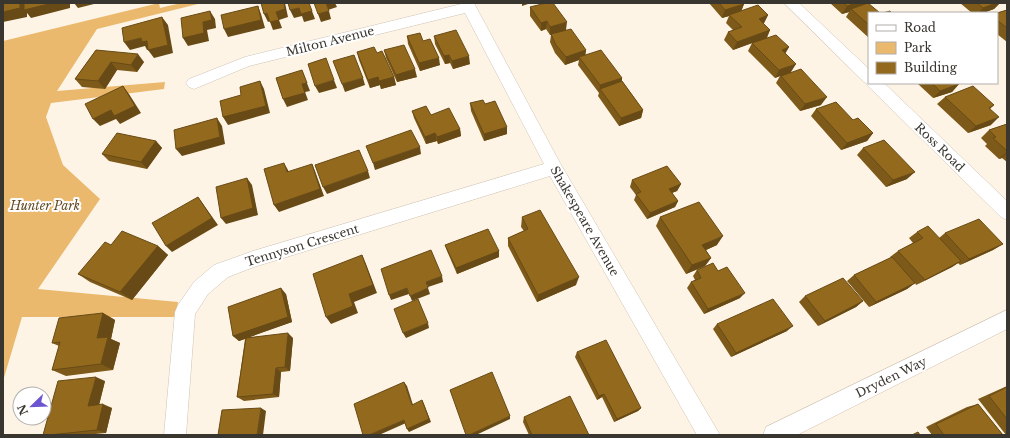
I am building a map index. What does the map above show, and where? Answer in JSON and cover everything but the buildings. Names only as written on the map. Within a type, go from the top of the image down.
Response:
[{"type":"street","points":[[791,3],[868,77]]},
{"type":"street","name":"Milton Avenue","points":[[194,83],[245,62],[468,5]]},
{"type":"street","name":"Shakespeare Avenue","points":[[468,5],[554,168],[710,435]]},
{"type":"street","name":"Ross Road","points":[[875,84],[1007,212]]},
{"type":"street","name":"Tennyson Crescent","points":[[175,435],[185,312],[201,288],[221,271],[253,259],[554,168]]},
{"type":"street","name":"Dryden Way","points":[[774,435],[1007,319]]},
{"type":"green space","name":"Hunter Park","points":[[159,3],[160,8],[181,3],[202,3],[97,29],[57,91],[165,82],[164,89],[51,103],[46,117],[63,165],[100,199],[38,289],[178,302],[176,317],[22,317],[3,381],[3,41]]}]
